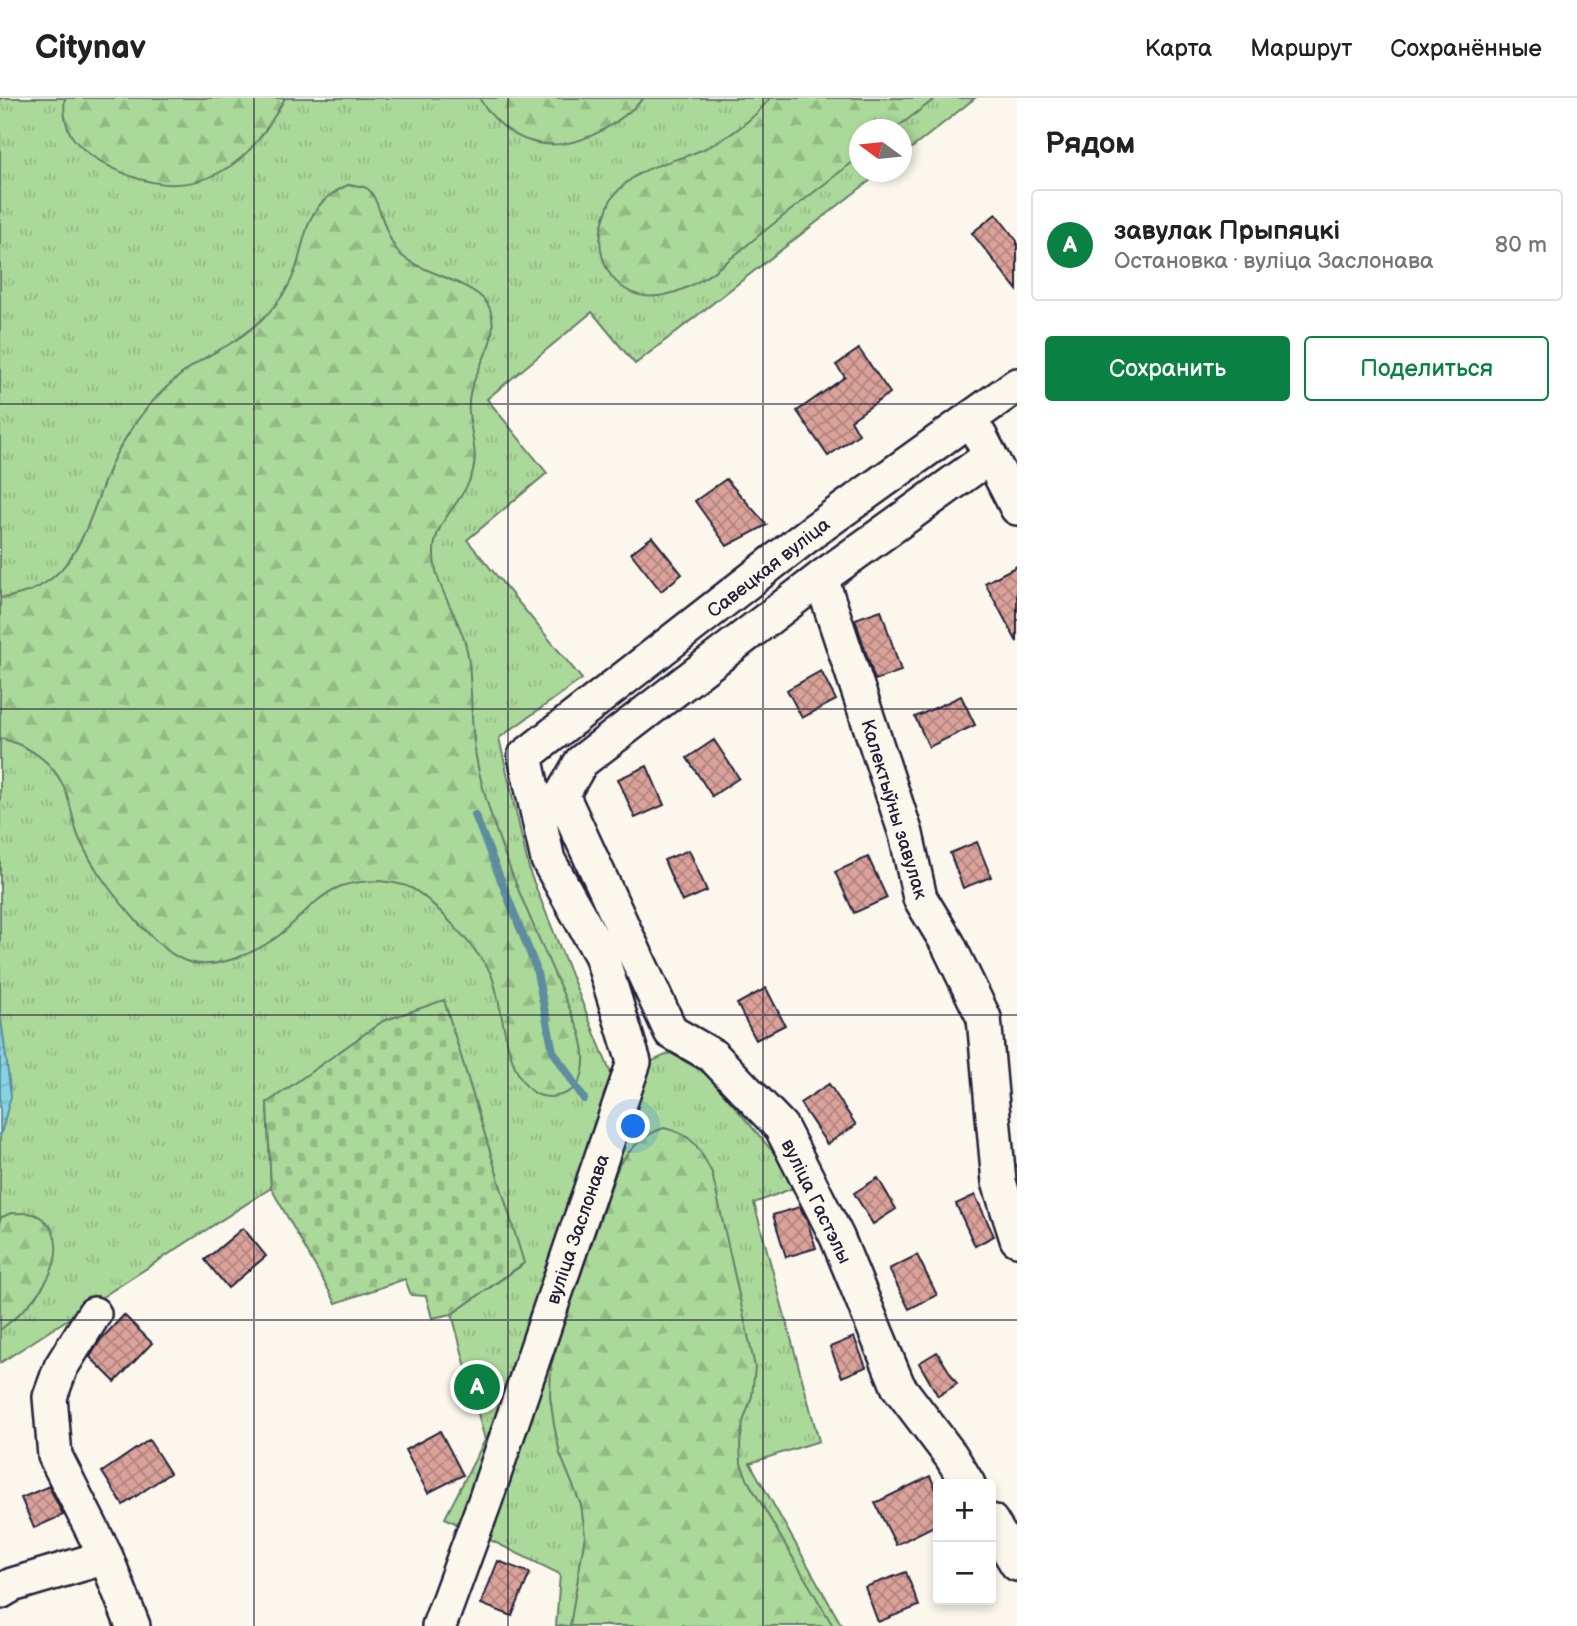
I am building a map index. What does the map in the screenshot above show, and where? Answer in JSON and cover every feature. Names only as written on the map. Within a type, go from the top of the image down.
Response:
[{"type":"street","name":"Савецкая вуліца","points":[[526,756],[812,532],[1017,386]]},
{"type":"street","points":[[972,419],[1017,508]]},
{"type":"street","points":[[821,578],[989,457]]},
{"type":"street","name":"вуліца Гастэлы","points":[[821,578],[580,762],[562,795],[671,1032],[713,1056],[781,1127],[837,1237],[898,1387],[951,1456],[965,1479]]},
{"type":"street","name":"Калектыўны завулак","points":[[821,578],[906,834],[920,898],[948,944],[984,1018],[999,1182],[1017,1239]]},
{"type":"street","name":"вуліца Заслонава","points":[[439,1626],[485,1501],[634,1062],[601,955],[548,860],[526,756]]},
{"type":"street","points":[[94,1314],[61,1367],[50,1397],[55,1456],[106,1557],[133,1626]]},
{"type":"street","points":[[996,1529],[1017,1564]]},
{"type":"street","points":[[0,1592],[12,1585],[106,1557]]},
{"type":"green space","points":[[0,98],[975,98],[912,148],[912,119],[849,119],[849,182],[868,182],[635,364],[592,312],[487,399],[547,473],[467,540],[582,679],[499,738],[530,873],[613,1079],[670,1053],[707,1074],[801,1185],[754,1203],[819,1441],[750,1463],[842,1626],[556,1626],[560,1574],[445,1518],[485,1440],[452,1314],[521,1266],[267,1103],[271,1188],[0,1363]]},
{"type":"green space","points":[[65,98],[285,98],[259,139],[232,165],[202,180],[165,184],[126,174],[88,153],[69,131],[65,116]]},
{"type":"green space","points":[[479,98],[644,98],[603,130],[581,140],[559,144],[538,143],[517,135],[497,121]]},
{"type":"green space","points":[[770,98],[936,98],[908,119],[849,119],[849,165],[705,278],[665,295],[633,293],[621,286],[611,276],[601,249],[604,218],[612,198],[620,188],[638,175],[723,139],[753,116]]},
{"type":"green space","points":[[348,185],[363,187],[372,194],[390,239],[401,255],[422,268],[475,292],[490,309],[493,320],[490,342],[470,394],[469,415],[474,466],[467,487],[444,521],[435,540],[435,564],[437,576],[467,652],[475,752],[488,805],[511,871],[580,1033],[584,1059],[581,1079],[574,1088],[561,1095],[542,1096],[528,1088],[517,1072],[510,1052],[490,972],[454,926],[420,894],[407,886],[380,881],[344,885],[322,897],[277,937],[255,950],[220,963],[189,962],[168,951],[139,924],[91,862],[79,838],[65,790],[52,769],[44,760],[24,747],[0,738],[0,598],[26,592],[47,582],[64,567],[87,528],[115,456],[138,419],[175,380],[245,334],[275,306],[294,275],[311,218],[331,195]]},
{"type":"green space","points":[[444,1000],[524,1263],[452,1314],[432,1318],[426,1296],[411,1295],[405,1279],[336,1303],[271,1188],[267,1103],[383,1021]]},
{"type":"green space","points":[[664,1128],[689,1138],[712,1173],[755,1367],[752,1396],[743,1422],[741,1463],[748,1481],[833,1626],[570,1626],[585,1535],[581,1505],[560,1454],[554,1425],[550,1396],[551,1366],[619,1165],[638,1142]]},
{"type":"green space","points":[[11,1213],[36,1215],[47,1223],[53,1231],[55,1260],[43,1287],[22,1311],[0,1330],[0,1218]]},
{"type":"water","points":[[0,1010],[11,1096],[0,1137]]},
{"type":"building","points":[[996,214],[1017,241],[1017,290],[972,233]]},
{"type":"building","points":[[859,349],[890,393],[851,420],[859,434],[828,456],[797,411],[845,377],[836,365]]},
{"type":"building","points":[[726,479],[767,525],[727,546],[695,501]]},
{"type":"building","points":[[652,537],[682,574],[661,591],[631,553]]},
{"type":"building","points":[[1017,566],[1017,642],[985,583]]},
{"type":"building","points":[[881,610],[901,671],[875,680],[855,619]]},
{"type":"building","points":[[821,671],[836,700],[802,718],[787,690]]},
{"type":"building","points":[[961,696],[975,725],[929,747],[915,717]]},
{"type":"building","points":[[714,740],[739,778],[712,796],[687,758]]},
{"type":"building","points":[[647,766],[664,805],[635,818],[618,779]]},
{"type":"building","points":[[977,842],[991,877],[963,888],[950,853]]},
{"type":"building","points":[[689,850],[707,891],[682,902],[664,860]]},
{"type":"building","points":[[868,857],[887,898],[854,913],[835,872]]},
{"type":"building","points":[[766,988],[785,1025],[756,1040],[737,1004]]},
{"type":"building","points":[[829,1084],[856,1125],[827,1144],[800,1103]]},
{"type":"building","points":[[878,1178],[896,1209],[873,1224],[854,1193]]},
{"type":"building","points":[[975,1195],[994,1236],[975,1246],[956,1204]]},
{"type":"building","points":[[800,1207],[816,1248],[786,1257],[773,1215]]},
{"type":"building","points":[[243,1228],[266,1256],[228,1288],[205,1260]]},
{"type":"building","points":[[917,1255],[937,1295],[909,1309],[889,1269]]},
{"type":"building","points":[[124,1315],[152,1343],[115,1382],[90,1357],[101,1339]]},
{"type":"building","points":[[854,1337],[866,1367],[842,1377],[830,1347]]},
{"type":"building","points":[[937,1352],[957,1384],[938,1396],[919,1363]]},
{"type":"building","points":[[440,1431],[463,1475],[428,1493],[405,1450]]},
{"type":"building","points":[[149,1440],[170,1473],[123,1505],[102,1472]]},
{"type":"building","points":[[930,1476],[933,1483],[933,1526],[896,1545],[875,1503]]},
{"type":"building","points":[[49,1486],[63,1515],[34,1528],[21,1498]]},
{"type":"building","points":[[498,1561],[530,1573],[512,1616],[481,1604]]},
{"type":"building","points":[[906,1572],[919,1606],[878,1622],[865,1587]]},
{"type":"waterway","points":[[475,815],[536,968],[553,1051],[584,1099]]},
{"type":"place","name":"завулак Прыпяцкі","points":[[477,1387]]}]
